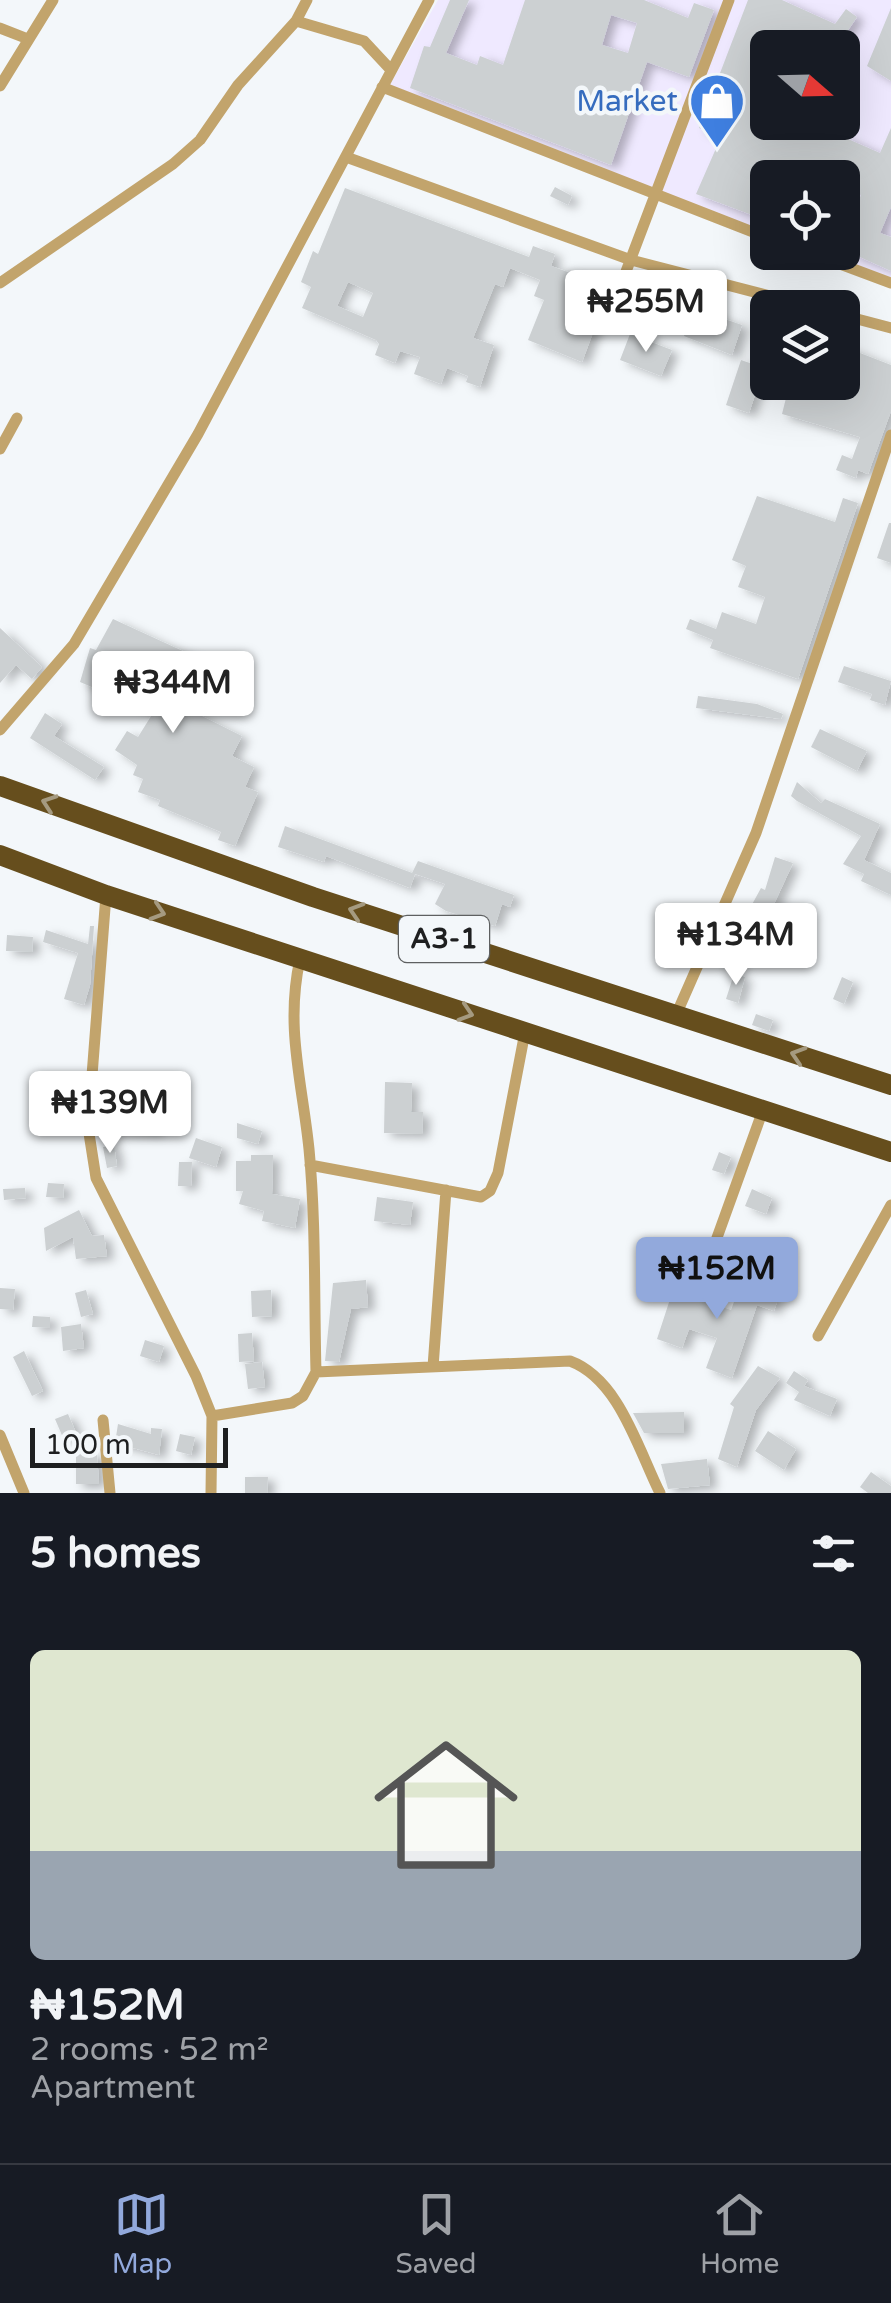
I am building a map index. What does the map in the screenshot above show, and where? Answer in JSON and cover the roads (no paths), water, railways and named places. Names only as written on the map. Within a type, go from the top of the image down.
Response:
[{"type":"highway","name":"A3-1","points":[[0,786],[314,897],[891,1085]]},
{"type":"highway","name":"A3-1","points":[[0,855],[106,895],[891,1152]]},
{"type":"street","points":[[0,86],[52,0]]},
{"type":"street","points":[[0,283],[173,164],[200,140],[238,85],[296,21],[308,0]]},
{"type":"street","points":[[0,730],[74,644],[198,434],[428,0]]},
{"type":"street","points":[[608,319],[729,0]]},
{"type":"street","points":[[296,21],[364,42],[391,70]]},
{"type":"street","points":[[0,28],[28,39]]},
{"type":"street","points":[[382,87],[750,231]]},
{"type":"street","points":[[346,157],[631,260],[750,291]]},
{"type":"street","points":[[856,270],[891,283]]},
{"type":"street","points":[[860,320],[891,328]]},
{"type":"street","points":[[0,449],[17,418]]},
{"type":"street","points":[[676,1015],[756,833],[891,434]]},
{"type":"street","points":[[106,895],[88,1127],[96,1178],[212,1416],[211,1493]]},
{"type":"street","points":[[212,1416],[292,1403],[303,1396],[316,1372],[310,1165],[292,1030],[291,1001],[300,959]]},
{"type":"street","points":[[310,1165],[481,1197],[496,1182],[525,1032]]},
{"type":"street","points":[[714,1246],[763,1110]]},
{"type":"street","points":[[433,1367],[446,1190]]},
{"type":"street","points":[[818,1336],[891,1205]]},
{"type":"street","points":[[316,1372],[570,1362],[588,1368],[606,1386],[660,1493]]},
{"type":"street","points":[[103,1420],[110,1493]]},
{"type":"street","points":[[0,1434],[24,1493]]},
{"type":"place","name":"Market","points":[[717,150]]}]
